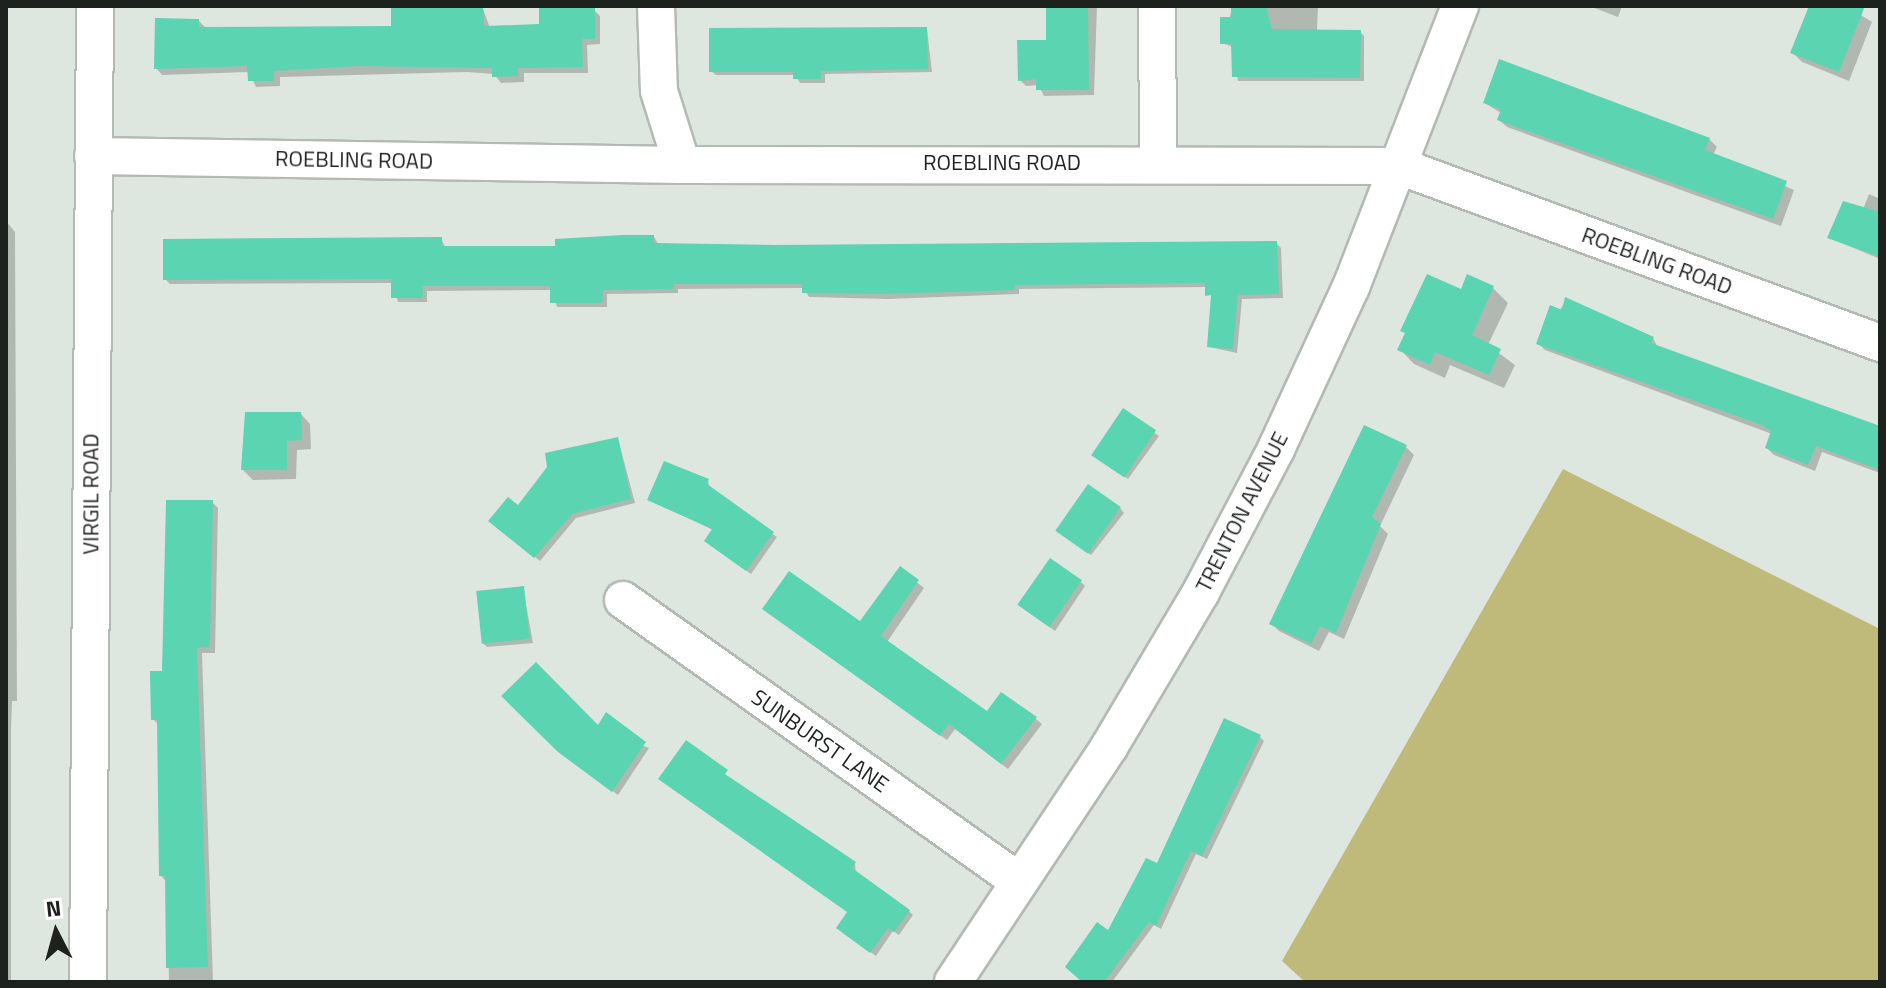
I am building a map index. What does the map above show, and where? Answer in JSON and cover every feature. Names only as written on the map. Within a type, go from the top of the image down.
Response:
[{"type":"street","name":"VIRGIL ROAD","points":[[88,982],[95,6]]},
{"type":"street","points":[[656,6],[659,91],[682,165]]},
{"type":"street","points":[[1157,6],[1158,162]]},
{"type":"street","name":"TRENTON AVENUE","points":[[953,982],[1109,747],[1201,592],[1276,449],[1351,287],[1460,6]]},
{"type":"street","name":"ROEBLING ROAD","points":[[93,156],[682,165],[1158,162],[1399,166],[1880,343]]},
{"type":"street","name":"SUNBURST LANE","points":[[623,600],[1018,881]]},
{"type":"shaded area","points":[[1563,469],[1880,629],[1880,982],[1305,982],[1282,961]]},
{"type":"building","points":[[1046,6],[1088,6],[1089,90],[1036,90],[1036,79],[1018,81],[1017,40],[1046,40]]},
{"type":"building","points":[[1231,6],[1266,6],[1272,29],[1361,30],[1360,78],[1232,77],[1231,44],[1220,44],[1220,17],[1231,17]]},
{"type":"building","points":[[1809,6],[1865,6],[1839,72],[1790,53]]},
{"type":"building","points":[[483,7],[484,26],[539,24],[539,8],[595,8],[595,39],[582,39],[583,67],[518,68],[518,76],[492,77],[492,68],[358,66],[274,71],[274,81],[248,81],[247,66],[154,69],[155,18],[199,19],[199,27],[391,26],[391,8]]},
{"type":"building","points":[[927,27],[928,69],[821,71],[821,79],[793,79],[793,72],[709,72],[709,28]]},
{"type":"building","points":[[1499,59],[1710,138],[1705,150],[1787,181],[1773,219],[1497,120],[1501,109],[1483,103]]},
{"type":"building","points":[[1843,201],[1880,212],[1880,257],[1827,238]]},
{"type":"building","points":[[654,235],[654,243],[774,245],[1277,241],[1279,294],[1238,295],[1233,349],[1207,347],[1211,295],[1205,296],[1205,283],[1015,285],[1015,290],[882,294],[802,293],[802,284],[674,284],[674,289],[603,290],[602,303],[550,303],[550,286],[423,286],[423,298],[391,298],[391,279],[163,280],[163,239],[442,237],[442,246],[555,246],[555,239]]},
{"type":"building","points":[[1427,274],[1461,289],[1467,274],[1494,286],[1472,335],[1501,349],[1489,375],[1435,352],[1430,365],[1397,350],[1405,333],[1400,331]]},
{"type":"building","points":[[1565,297],[1654,337],[1651,343],[1880,426],[1880,470],[1816,446],[1808,465],[1765,448],[1771,431],[1762,425],[1536,344],[1550,305],[1562,310]]},
{"type":"building","points":[[1123,408],[1156,430],[1124,478],[1091,455]]},
{"type":"building","points":[[245,412],[301,412],[302,440],[287,441],[287,470],[241,470]]},
{"type":"building","points":[[1364,425],[1407,445],[1372,517],[1381,524],[1336,633],[1320,626],[1311,644],[1269,624]]},
{"type":"building","points":[[618,437],[631,499],[572,514],[534,558],[488,521],[508,497],[518,505],[547,467],[545,453]]},
{"type":"building","points":[[664,461],[709,479],[707,484],[774,532],[746,571],[704,541],[712,529],[647,500]]},
{"type":"building","points":[[1088,484],[1121,507],[1088,554],[1055,531]]},
{"type":"building","points":[[166,500],[213,500],[210,647],[197,648],[208,967],[166,968],[165,876],[159,876],[157,720],[151,720],[150,671],[162,671]]},
{"type":"building","points":[[1050,558],[1082,580],[1049,627],[1017,605]]},
{"type":"building","points":[[900,566],[919,580],[881,636],[987,711],[1001,692],[1037,717],[1001,764],[949,724],[940,736],[762,609],[789,571],[860,621]]},
{"type":"building","points":[[524,586],[530,639],[482,644],[476,591]]},
{"type":"building","points":[[536,662],[598,725],[606,712],[646,742],[612,792],[558,752],[501,696]]},
{"type":"building","points":[[1224,718],[1261,735],[1202,856],[1191,851],[1156,926],[1149,922],[1104,982],[1082,982],[1065,967],[1097,922],[1108,930],[1146,858],[1157,863]]},
{"type":"building","points":[[686,740],[728,770],[725,774],[856,862],[852,868],[910,910],[894,932],[888,928],[870,953],[836,928],[847,912],[658,779]]}]
